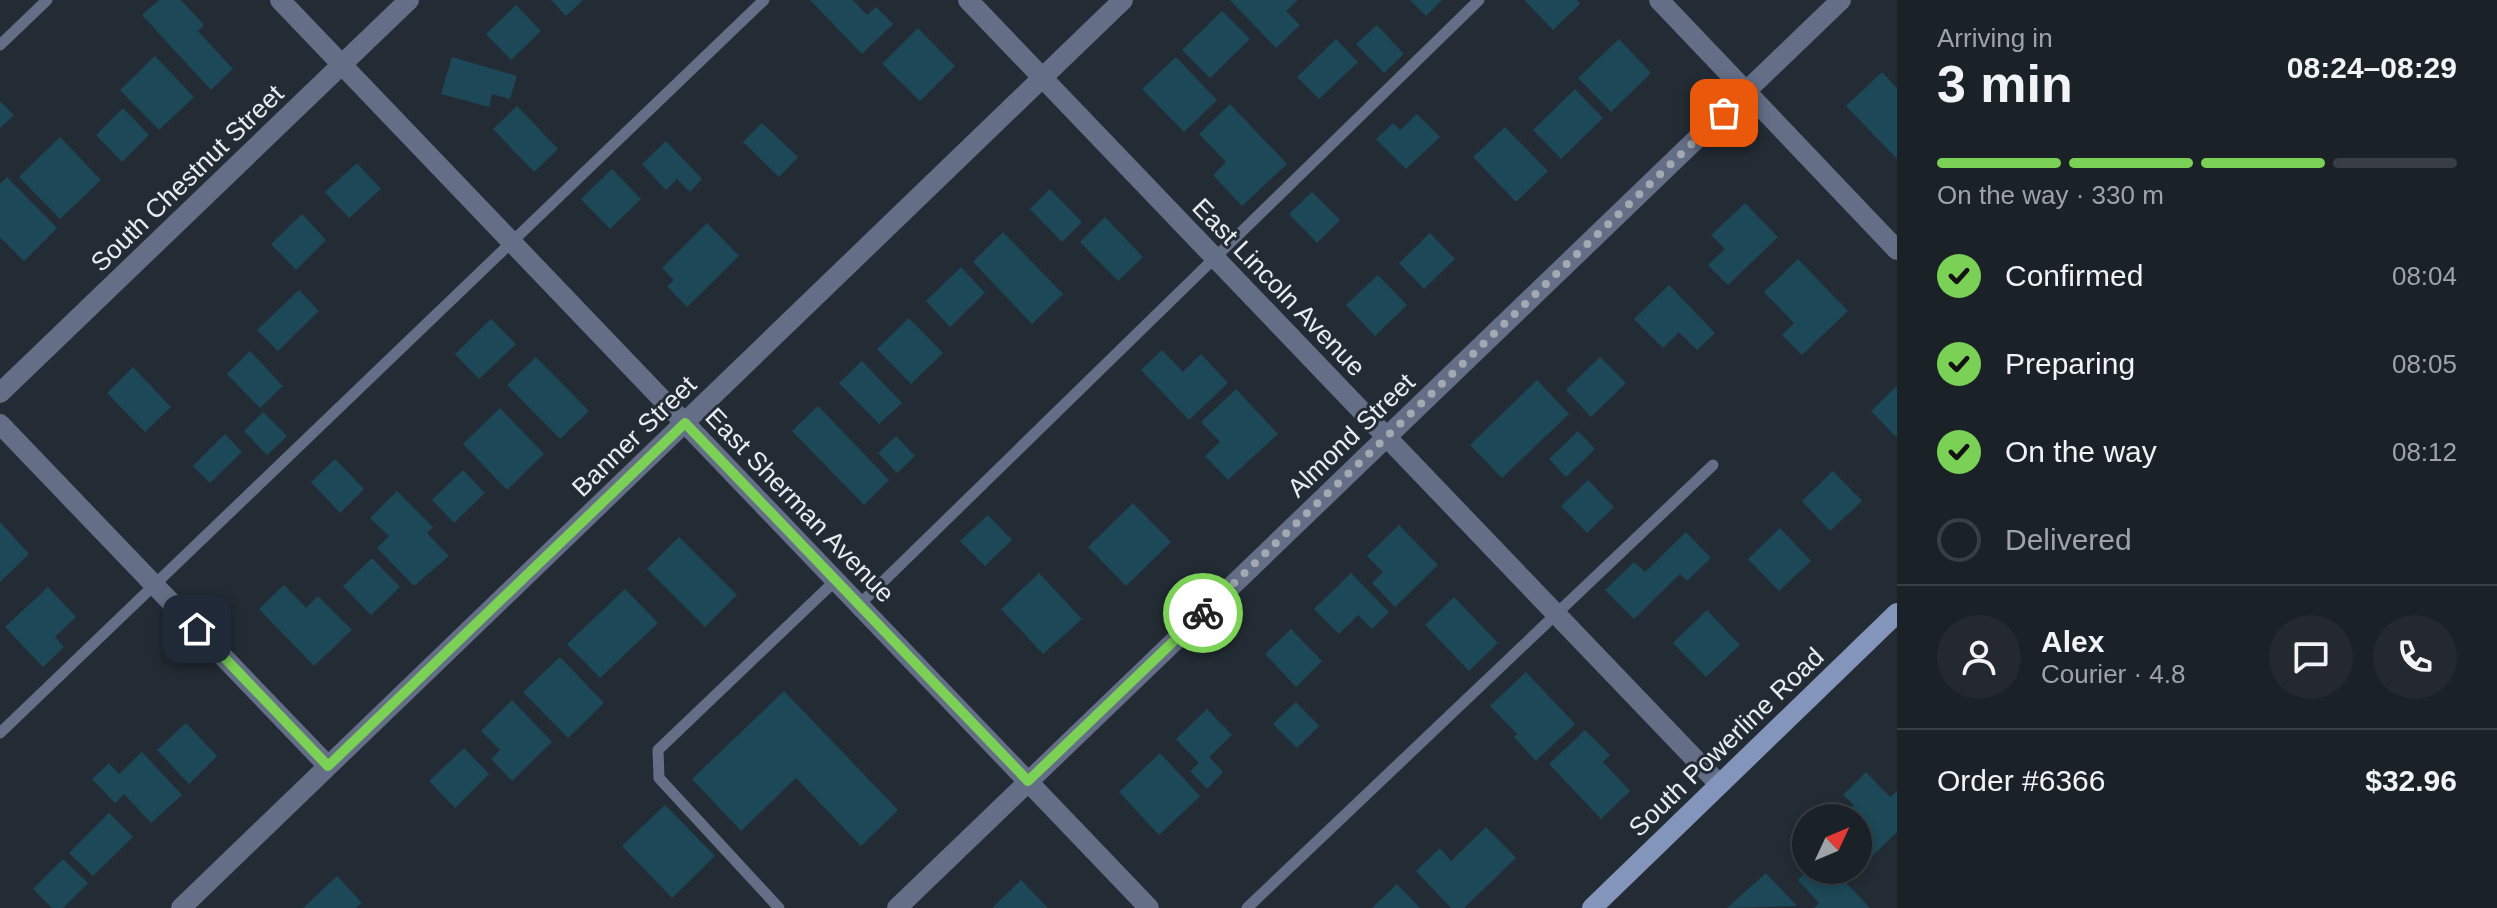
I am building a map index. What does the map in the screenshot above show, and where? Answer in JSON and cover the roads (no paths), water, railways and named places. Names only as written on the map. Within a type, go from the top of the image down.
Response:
[{"type":"street","name":"East Sherman Avenue","points":[[280,0],[1149,908]]},
{"type":"street","name":"South Chestnut Street","points":[[0,393],[409,0]]},
{"type":"street","name":"East Lincoln Avenue","points":[[968,0],[1719,784]]},
{"type":"street","name":"Banner Street","points":[[181,908],[1123,0]]},
{"type":"street","points":[[1659,0],[1897,250]]},
{"type":"street","name":"Almond Street","points":[[897,908],[1841,0]]},
{"type":"street","points":[[0,424],[328,766]]},
{"type":"street","name":"South Powerline Road","points":[[1592,908],[1897,613]]},
{"type":"lane","points":[[0,45],[47,0]]},
{"type":"lane","points":[[0,733],[764,0]]},
{"type":"lane","points":[[859,605],[1479,0]]},
{"type":"lane","points":[[1247,908],[1713,465]]},
{"type":"lane","points":[[779,908],[659,778],[658,750],[836,580]]}]
